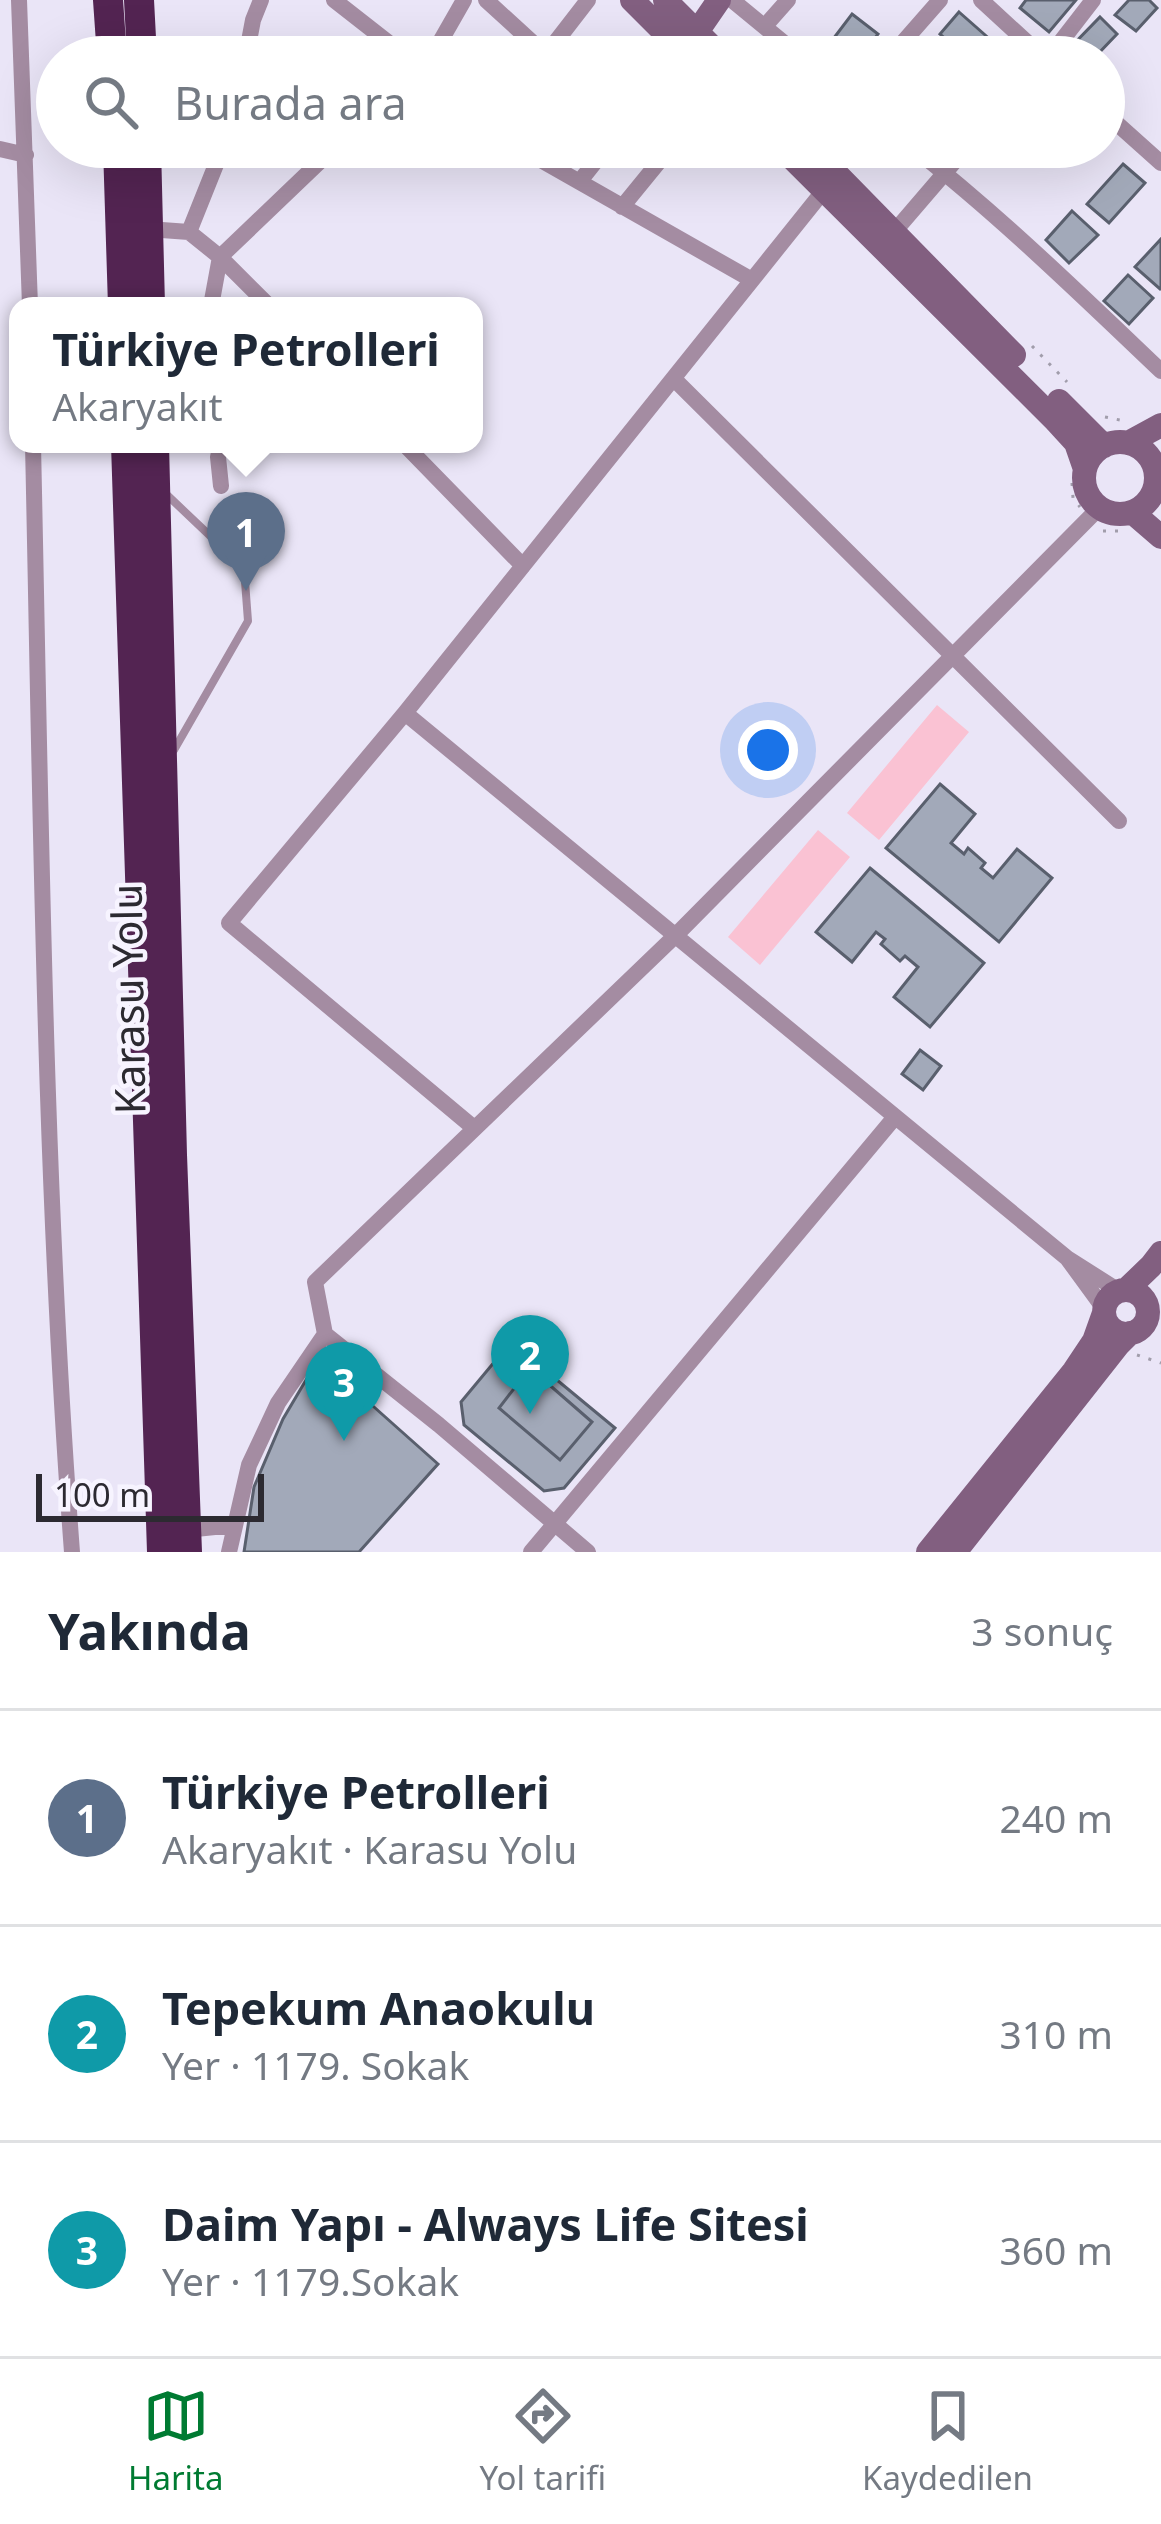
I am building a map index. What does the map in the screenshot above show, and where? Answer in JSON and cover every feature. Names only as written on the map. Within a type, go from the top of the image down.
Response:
[{"type":"highway","points":[[108,0],[111,36]]},
{"type":"highway","points":[[139,0],[141,36]]},
{"type":"highway","points":[[119,168],[123,297]]},
{"type":"highway","points":[[147,168],[150,297]]},
{"type":"highway","points":[[126,453],[161,1552]]},
{"type":"highway","name":"Karasu Yolu","points":[[154,453],[186,1541]]},
{"type":"main road","points":[[632,0],[672,36]]},
{"type":"main road","points":[[665,0],[681,36]]},
{"type":"main road","points":[[695,36],[719,0]]},
{"type":"main road","points":[[803,168],[1054,418],[1076,443],[1085,470]]},
{"type":"main road","points":[[831,168],[894,232],[1120,437],[1144,451],[1158,477],[1147,502],[1132,512],[1117,514],[1099,508],[1084,484],[1088,461],[1120,437],[1161,425]]},
{"type":"main road","points":[[1132,512],[1161,537]]},
{"type":"main road","points":[[928,1552],[1074,1371],[1114,1301],[1161,1253]]},
{"type":"main road","points":[[955,1552],[1118,1345],[1144,1321],[1161,1282]]},
{"type":"main road","points":[[1114,1301],[1139,1294],[1144,1321],[1161,1344]]},
{"type":"main road","points":[[1114,1301],[1110,1327],[1123,1334],[1144,1321]]},
{"type":"street","points":[[19,0],[29,297]]},
{"type":"street","points":[[250,36],[261,0]]},
{"type":"street","points":[[334,0],[380,36]]},
{"type":"street","points":[[443,36],[464,0]]},
{"type":"street","points":[[486,0],[524,36]]},
{"type":"street","points":[[560,36],[588,0]]},
{"type":"street","points":[[732,0],[777,36]]},
{"type":"street","points":[[765,26],[788,0]]},
{"type":"street","points":[[908,36],[940,0]]},
{"type":"street","points":[[981,0],[1022,36]]},
{"type":"street","points":[[1063,36],[1093,0]]},
{"type":"street","points":[[1125,131],[1161,163]]},
{"type":"street","points":[[0,149],[26,155]]},
{"type":"street","points":[[189,232],[215,168]]},
{"type":"street","points":[[213,297],[220,256],[313,168]]},
{"type":"street","points":[[555,168],[752,280]]},
{"type":"street","points":[[580,182],[591,168]]},
{"type":"street","points":[[622,207],[654,168]]},
{"type":"street","points":[[939,168],[1161,370]]},
{"type":"street","points":[[894,232],[948,168]]},
{"type":"street","points":[[474,1129],[229,922],[405,713],[825,189]]},
{"type":"street","points":[[148,229],[189,232],[259,297]]},
{"type":"street","points":[[674,379],[1119,821]]},
{"type":"street","points":[[33,453],[47,1104],[60,1403],[72,1552]]},
{"type":"street","points":[[219,453],[221,486]]},
{"type":"street","points":[[413,453],[523,566]]},
{"type":"street","points":[[588,1552],[326,1334],[315,1282],[675,936],[1099,508]]},
{"type":"street","points":[[405,713],[1114,1301]]},
{"type":"street","points":[[531,1552],[895,1117]]},
{"type":"street","points":[[229,1552],[249,1465],[278,1403],[326,1334]]},
{"type":"street","points":[[186,1541],[234,1525]]},
{"type":"lane","points":[[156,484],[244,568],[248,621],[164,766]]},
{"type":"path","points":[[1021,335],[1076,391]]},
{"type":"path","points":[[1103,416],[1115,421],[1120,437]]},
{"type":"shaded area","points":[[937,705],[969,732],[879,840],[847,813]]},
{"type":"shaded area","points":[[818,830],[850,857],[760,965],[728,937]]},
{"type":"building","points":[[1026,0],[1076,0],[1049,32],[1020,8]]},
{"type":"building","points":[[1129,0],[1149,0],[1157,8],[1136,31],[1115,15]]},
{"type":"building","points":[[959,12],[986,36],[942,36]]},
{"type":"building","points":[[852,14],[878,34],[877,36],[835,36]]},
{"type":"building","points":[[1100,17],[1117,34],[1115,36],[1082,36]]},
{"type":"building","points":[[1125,166],[1145,183],[1109,223],[1087,204]]},
{"type":"building","points":[[1072,211],[1098,235],[1069,263],[1046,240]]},
{"type":"building","points":[[1161,239],[1161,288],[1160,289],[1135,267]]},
{"type":"building","points":[[1128,275],[1153,298],[1129,324],[1104,301]]},
{"type":"building","points":[[940,784],[975,814],[951,843],[964,854],[968,848],[993,878],[1017,849],[1052,878],[999,942],[886,848]]},
{"type":"building","points":[[870,868],[984,963],[930,1027],[894,997],[918,967],[905,956],[900,961],[881,944],[885,939],[876,932],[852,962],[816,932]]},
{"type":"building","points":[[920,1050],[941,1066],[923,1090],[902,1074]]},
{"type":"building","points":[[511,1342],[615,1428],[564,1488],[544,1491],[464,1425],[461,1402]]},
{"type":"building","points":[[319,1358],[438,1464],[359,1552],[244,1552],[254,1487],[283,1419]]},
{"type":"building","points":[[530,1368],[592,1422],[560,1460],[499,1408]]},
{"type":"place","name":"Türkiye Petrolleri","points":[[246,591]]},
{"type":"place","name":"Tepekum Anaokulu","points":[[530,1414]]},
{"type":"place","name":"Daim Yapı - Always Life Sitesi","points":[[344,1441]]}]
